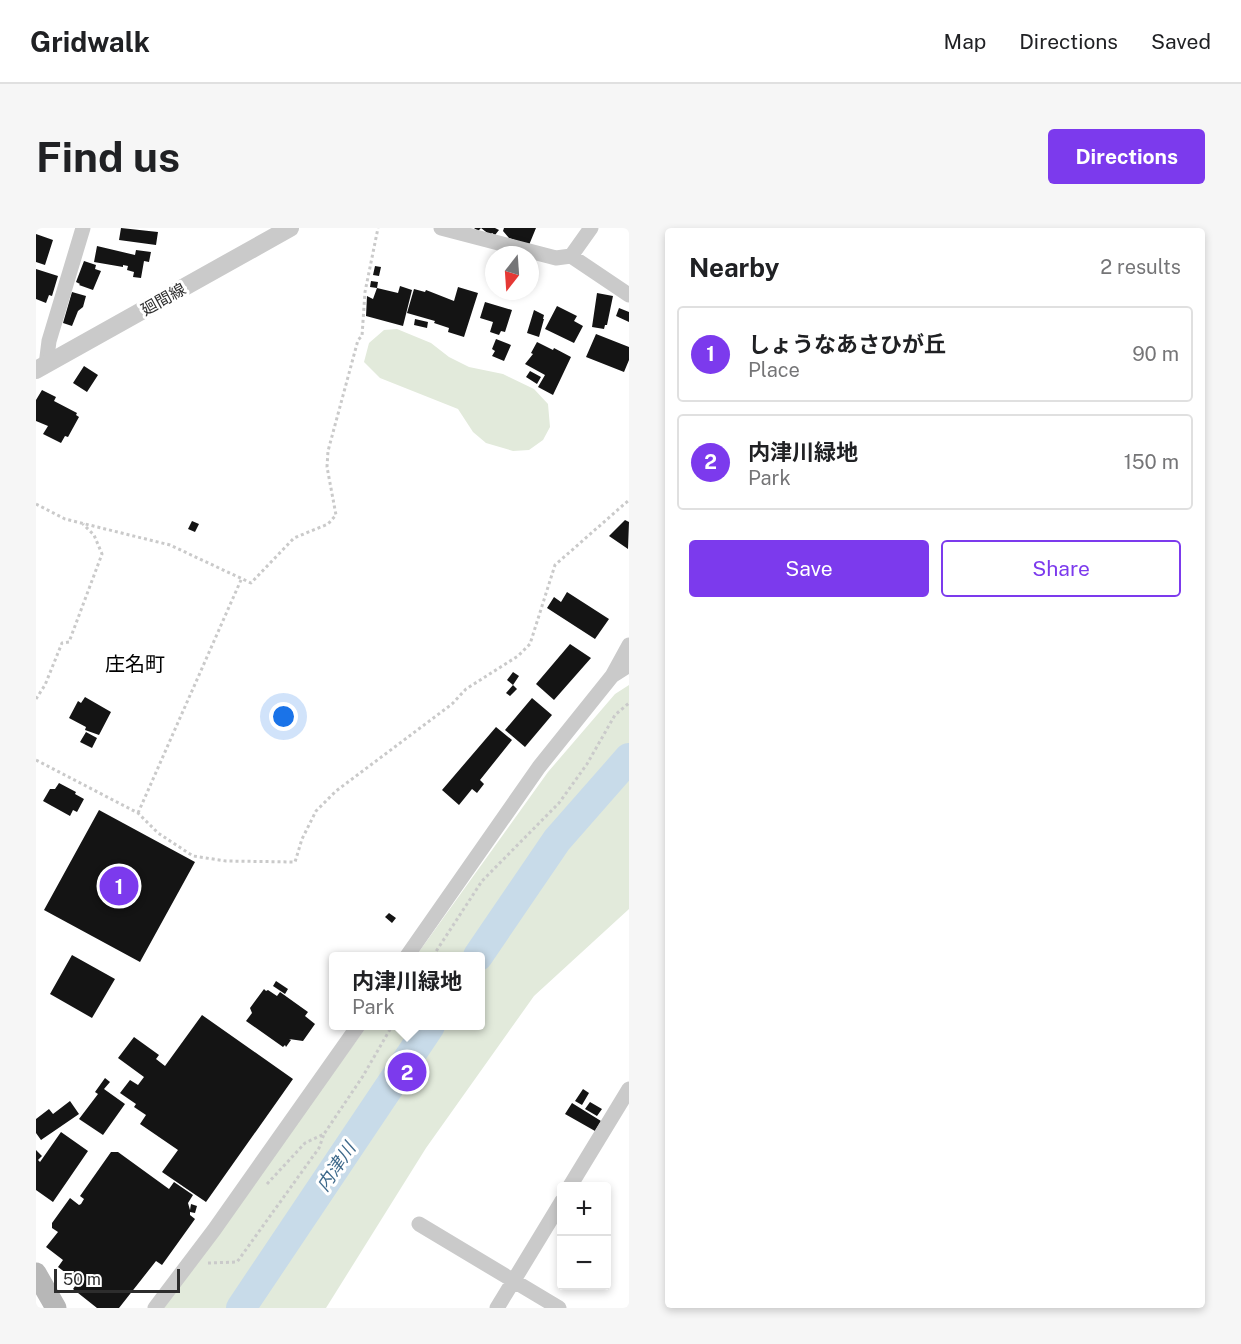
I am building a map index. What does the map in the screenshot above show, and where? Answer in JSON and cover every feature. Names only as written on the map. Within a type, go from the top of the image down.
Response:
[{"type":"main road","points":[[36,1273],[56,1308]]},
{"type":"street","points":[[41,367],[82,228]]},
{"type":"street","points":[[441,228],[556,258],[571,256],[629,295]]},
{"type":"street","points":[[571,256],[591,228]]},
{"type":"street","name":"廻間線","points":[[41,367],[285,229]]},
{"type":"street","points":[[410,952],[539,767],[612,676],[629,645]]},
{"type":"street","points":[[612,676],[629,665]]},
{"type":"street","points":[[155,1308],[214,1230],[355,1030]]},
{"type":"street","points":[[572,1182],[629,1089]]},
{"type":"street","points":[[497,1308],[557,1208]]},
{"type":"street","points":[[419,1224],[559,1308]]},
{"type":"path","points":[[36,504],[65,519],[170,545],[251,584],[294,538],[328,524],[336,515],[327,466],[328,451],[358,340],[362,336],[365,292],[378,228]]},
{"type":"path","points":[[36,760],[138,813],[158,833],[194,856],[226,861],[295,862],[302,839],[316,811],[336,791],[452,704],[466,690],[518,656],[530,644],[555,565],[629,500]]},
{"type":"path","points":[[36,699],[45,685],[62,643],[69,642],[102,554],[94,535],[82,523]]},
{"type":"path","points":[[138,813],[241,579]]},
{"type":"path","points":[[436,952],[482,881],[559,803],[587,764],[615,715],[629,703]]},
{"type":"path","points":[[204,1263],[237,1262],[319,1148],[324,1134],[363,1076],[390,1030]]},
{"type":"path","points":[[266,1186],[305,1143],[324,1134]]},
{"type":"green space","points":[[397,329],[431,343],[449,357],[469,367],[503,374],[534,389],[548,404],[550,427],[543,440],[529,450],[513,451],[486,443],[473,432],[458,409],[380,378],[364,362],[369,343],[384,330]]},
{"type":"green space","points":[[629,685],[629,909],[534,996],[426,1148],[326,1308],[164,1308],[364,1030],[485,1030],[485,952],[419,952],[548,772],[615,694]]},
{"type":"building","points":[[121,228],[158,232],[156,245],[119,240]]},
{"type":"building","points":[[481,228],[499,230],[495,235],[492,233],[490,235]]},
{"type":"building","points":[[504,228],[536,228],[529,245],[509,238],[503,231]]},
{"type":"building","points":[[36,234],[53,240],[45,265],[36,262]]},
{"type":"building","points":[[97,246],[135,255],[136,250],[151,252],[149,262],[144,261],[141,278],[133,277],[134,272],[127,270],[128,266],[94,262]]},
{"type":"building","points":[[84,261],[96,265],[95,269],[101,271],[93,290],[76,282]]},
{"type":"building","points":[[375,266],[381,267],[379,276],[373,275]]},
{"type":"building","points":[[36,269],[58,276],[52,296],[49,295],[46,303],[36,299]]},
{"type":"building","points":[[371,281],[378,282],[377,288],[370,287]]},
{"type":"building","points":[[400,286],[412,290],[403,326],[366,316],[367,296],[373,299],[377,288],[398,293]]},
{"type":"building","points":[[458,287],[478,293],[464,337],[448,332],[449,328],[434,323],[435,321],[407,313],[414,289],[425,292],[426,290],[454,301]]},
{"type":"building","points":[[72,292],[86,296],[83,307],[78,311],[72,326],[63,323]]},
{"type":"building","points":[[597,293],[613,296],[607,325],[604,329],[592,327]]},
{"type":"building","points":[[485,302],[512,310],[505,332],[501,331],[499,335],[490,332],[493,322],[480,318]]},
{"type":"building","points":[[557,306],[577,316],[574,321],[583,326],[574,343],[545,329]]},
{"type":"building","points":[[619,308],[629,312],[629,322],[616,316]]},
{"type":"building","points":[[534,310],[544,315],[539,337],[527,333]]},
{"type":"building","points":[[415,319],[428,322],[427,328],[414,325]]},
{"type":"building","points":[[596,334],[629,347],[629,360],[624,372],[586,357]]},
{"type":"building","points":[[496,339],[511,345],[504,361],[492,356]]},
{"type":"building","points":[[537,342],[571,357],[553,395],[538,387],[545,375],[525,364],[533,354],[531,353]]},
{"type":"building","points":[[84,366],[98,375],[87,392],[73,383]]},
{"type":"building","points":[[530,371],[541,377],[537,384],[526,377]]},
{"type":"building","points":[[42,390],[56,397],[54,401],[77,413],[79,417],[68,437],[65,436],[61,443],[43,434],[48,426],[36,421],[36,400]]},
{"type":"building","points":[[625,520],[629,522],[628,549],[609,536]]},
{"type":"building","points":[[192,521],[199,524],[195,532],[188,529]]},
{"type":"building","points":[[567,592],[609,619],[595,639],[547,608],[554,597],[561,602]]},
{"type":"building","points":[[570,644],[591,658],[554,700],[536,684]]},
{"type":"building","points":[[513,672],[519,676],[513,685],[507,680]]},
{"type":"building","points":[[513,685],[517,689],[510,696],[506,693]]},
{"type":"building","points":[[85,697],[111,712],[99,735],[85,730],[86,727],[69,718],[78,701],[81,703]]},
{"type":"building","points":[[532,698],[552,715],[525,747],[505,730]]},
{"type":"building","points":[[496,727],[512,740],[480,780],[484,784],[477,793],[472,789],[459,805],[442,790]]},
{"type":"building","points":[[86,732],[97,738],[92,748],[80,742]]},
{"type":"building","points":[[59,783],[84,799],[77,812],[73,810],[70,816],[43,801],[50,789],[55,789]]},
{"type":"building","points":[[99,810],[195,862],[140,962],[44,910]]},
{"type":"building","points":[[389,913],[396,918],[392,923],[385,917]]},
{"type":"building","points":[[72,955],[115,979],[92,1018],[50,994]]},
{"type":"building","points":[[276,981],[288,989],[285,994],[273,986]]},
{"type":"building","points":[[264,989],[277,996],[280,992],[308,1012],[305,1016],[315,1024],[303,1041],[289,1039],[291,1040],[286,1047],[285,1045],[283,1047],[246,1021],[252,1013],[250,1008]]},
{"type":"building","points":[[202,1015],[293,1079],[206,1202],[162,1172],[178,1150],[140,1124],[146,1115],[134,1107],[136,1104],[120,1093],[130,1080],[138,1085],[144,1077],[118,1058],[134,1037],[159,1055],[156,1059],[165,1066]]},
{"type":"building","points":[[105,1078],[110,1082],[104,1089],[125,1104],[103,1135],[79,1119],[98,1094],[95,1092]]},
{"type":"building","points":[[583,1089],[589,1093],[582,1105],[575,1101]]},
{"type":"building","points":[[70,1101],[79,1114],[41,1140],[36,1133],[36,1119],[49,1109],[53,1114]]},
{"type":"building","points":[[590,1102],[602,1109],[597,1116],[585,1109]]},
{"type":"building","points":[[572,1103],[601,1121],[595,1131],[565,1114]]},
{"type":"building","points":[[61,1132],[88,1151],[53,1202],[36,1190],[36,1150],[42,1156],[38,1160],[40,1162]]},
{"type":"building","points":[[111,1152],[118,1152],[169,1189],[174,1182],[193,1195],[188,1203],[190,1210],[191,1204],[197,1206],[195,1213],[190,1212],[195,1219],[162,1265],[156,1261],[119,1308],[97,1308],[73,1289],[78,1282],[58,1267],[63,1260],[46,1247],[58,1232],[52,1228],[52,1223],[70,1198],[79,1205],[81,1204],[84,1199],[80,1196]]},
{"type":"waterway","name":"内津川","points":[[481,952],[557,840],[629,758]]},
{"type":"waterway","name":"内津川","points":[[241,1308],[427,1030]]},
{"type":"place","name":"しょうなあさひが丘","points":[[119,886]]},
{"type":"place","name":"内津川緑地","points":[[407,1072]]},
{"type":"district","name":"庄名町","points":[[135,664]]}]
